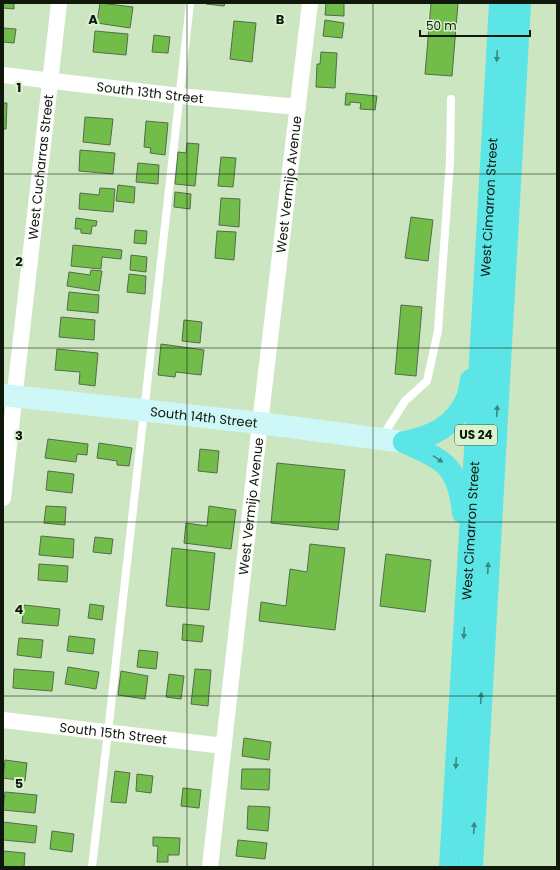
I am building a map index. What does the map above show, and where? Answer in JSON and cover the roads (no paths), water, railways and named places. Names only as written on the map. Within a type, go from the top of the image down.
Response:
[{"type":"highway","name":"West Cimarron Street","points":[[450,867],[500,3]]},
{"type":"highway","name":"West Cimarron Street","points":[[472,867],[520,3]]},
{"type":"highway","points":[[404,442],[426,437],[447,426],[461,411],[467,397],[471,380],[483,302]]},
{"type":"highway","points":[[404,442],[436,457],[452,472],[458,484],[463,522],[466,605]]},
{"type":"street","name":"West Cucharras Street","points":[[3,498],[9,396],[59,3]]},
{"type":"street","name":"West Vermijo Avenue","points":[[210,867],[260,423],[310,3]]},
{"type":"street","name":"South 13th Street","points":[[3,75],[180,96],[298,107]]},
{"type":"street","name":"South 14th Street","points":[[9,396],[260,423],[404,442]]},
{"type":"street","name":"South 15th Street","points":[[3,720],[224,746]]},
{"type":"lane","points":[[92,867],[145,411],[190,3]]},
{"type":"lane","points":[[380,439],[405,401],[427,381],[438,331],[450,160],[451,99]]}]
